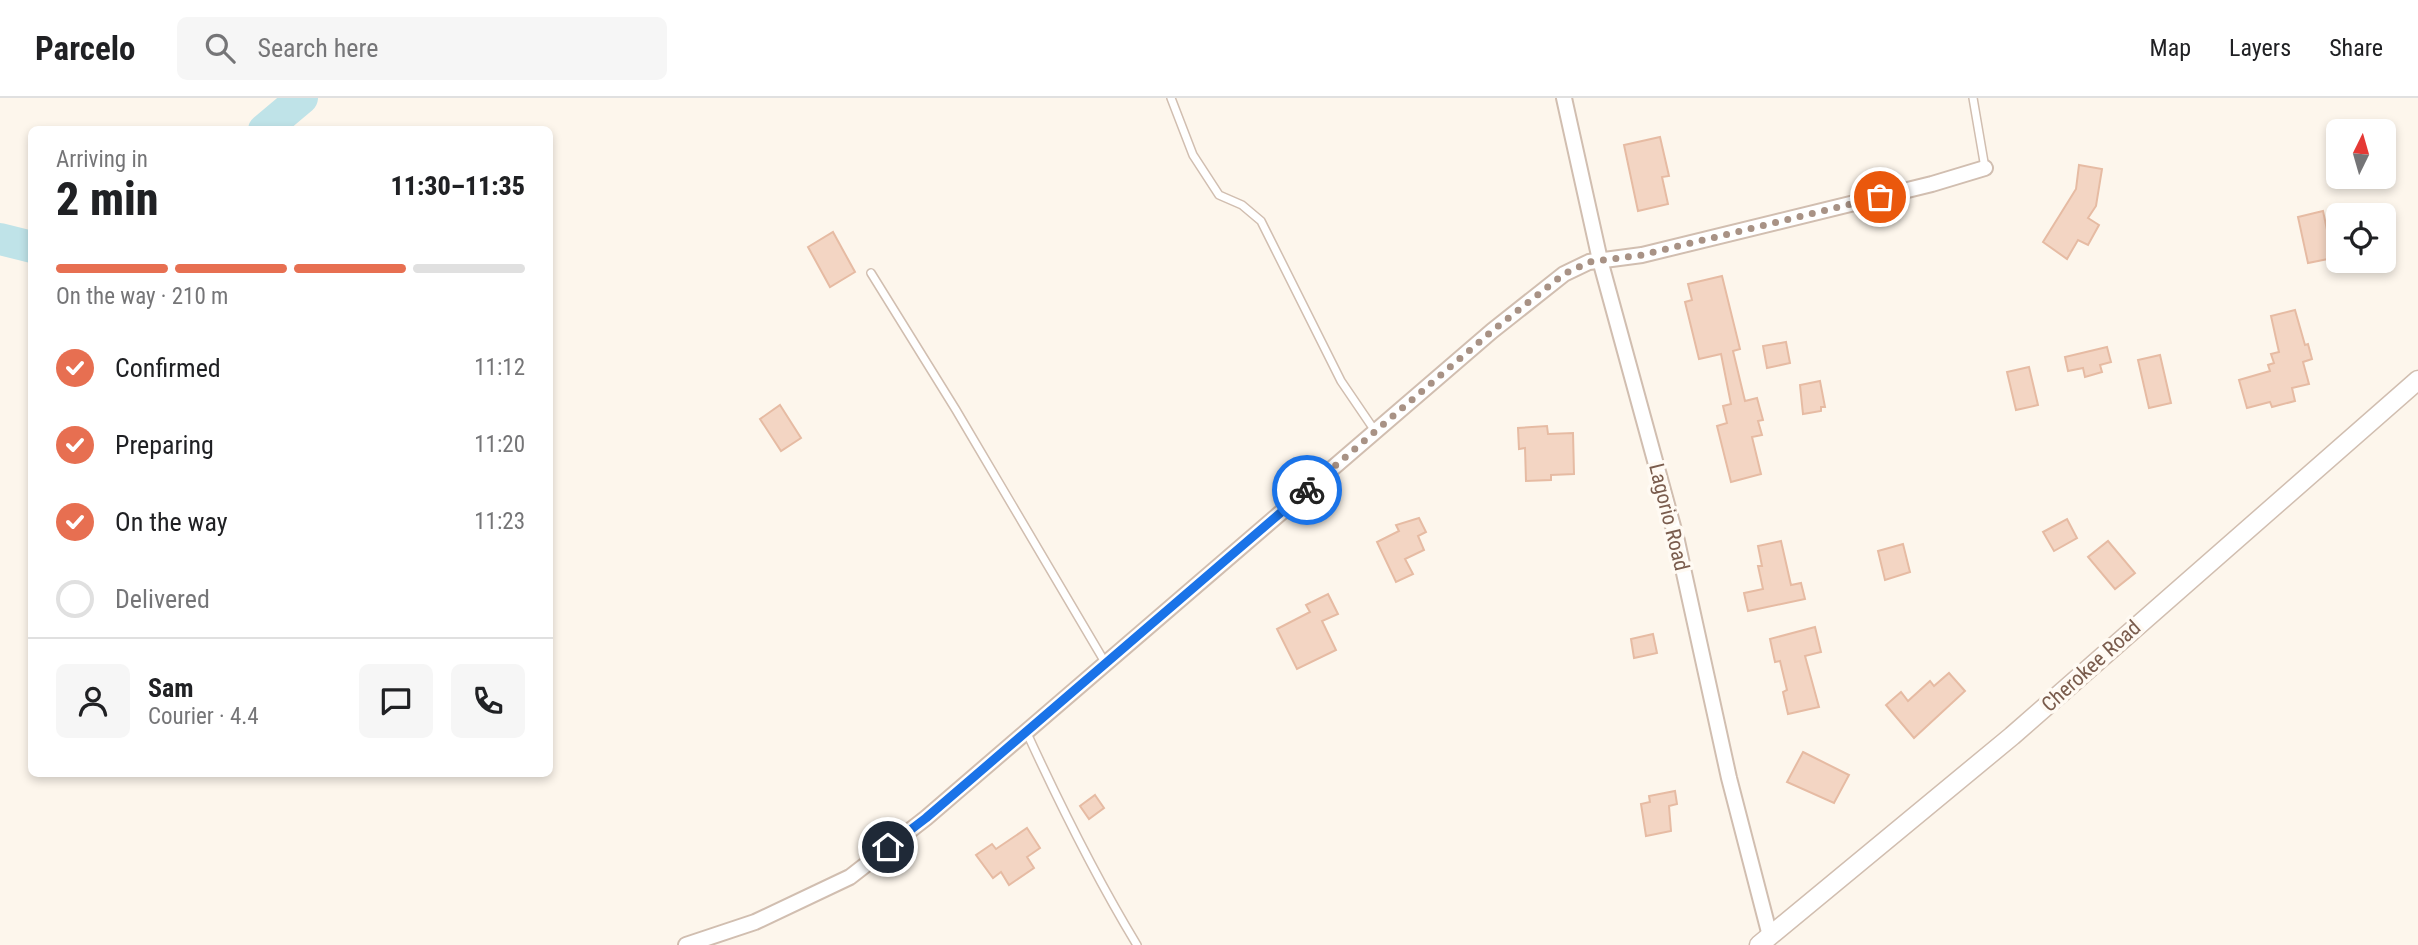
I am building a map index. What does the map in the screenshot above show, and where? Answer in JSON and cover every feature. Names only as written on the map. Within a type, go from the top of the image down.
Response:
[{"type":"street","name":"Lagorio Road","points":[[1564,98],[1600,260],[1677,541],[1765,941]]},
{"type":"street","points":[[686,945],[755,922],[850,877],[926,818],[1492,331],[1564,274],[1600,260],[1642,255],[1932,184],[1985,168]]},
{"type":"street","name":"Cherokee Road","points":[[1765,941],[2012,736],[2418,380]]},
{"type":"lane","points":[[1171,98],[1193,155],[1219,194],[1242,205],[1261,221],[1341,381],[1376,431]]},
{"type":"lane","points":[[1973,98],[1985,168]]},
{"type":"lane","points":[[871,273],[956,410],[1106,664]]},
{"type":"lane","points":[[1026,731],[1079,841],[1137,945]]},
{"type":"building","points":[[1660,137],[1669,176],[1662,177],[1668,204],[1638,211],[1624,145]]},
{"type":"building","points":[[2079,165],[2102,169],[2096,206],[2088,218],[2099,225],[2088,245],[2078,240],[2067,259],[2043,242],[2076,189]]},
{"type":"building","points":[[2323,211],[2326,225],[2326,259],[2308,263],[2298,217]]},
{"type":"building","points":[[833,232],[855,272],[830,287],[808,247]]},
{"type":"building","points":[[1722,276],[1740,349],[1733,351],[1745,401],[1757,398],[1763,420],[1758,421],[1762,435],[1752,437],[1761,474],[1731,482],[1717,426],[1727,423],[1723,406],[1731,404],[1721,354],[1699,359],[1685,302],[1692,300],[1688,284]]},
{"type":"building","points":[[2295,310],[2312,359],[2303,362],[2309,384],[2292,388],[2295,401],[2272,407],[2270,402],[2247,408],[2239,380],[2270,371],[2268,365],[2274,363],[2271,354],[2279,352],[2271,316]]},
{"type":"building","points":[[1786,342],[1790,363],[1767,368],[1763,346]]},
{"type":"building","points":[[2107,347],[2111,362],[2100,365],[2102,372],[2085,377],[2083,368],[2068,371],[2065,357]]},
{"type":"building","points":[[2160,355],[2171,403],[2149,408],[2138,360]]},
{"type":"building","points":[[2029,367],[2038,405],[2016,410],[2007,372]]},
{"type":"building","points":[[1820,381],[1825,407],[1821,407],[1821,411],[1803,414],[1800,385]]},
{"type":"building","points":[[780,405],[801,438],[781,451],[760,419]]},
{"type":"building","points":[[1547,426],[1548,434],[1573,433],[1574,474],[1551,475],[1551,480],[1526,481],[1525,448],[1519,449],[1518,428]]},
{"type":"building","points":[[1419,518],[1426,532],[1418,536],[1424,550],[1405,559],[1413,574],[1396,582],[1377,542],[1399,531],[1396,525]]},
{"type":"building","points":[[2067,519],[2077,538],[2054,551],[2043,532]]},
{"type":"building","points":[[1781,541],[1791,585],[1801,583],[1805,599],[1748,611],[1744,593],[1763,589],[1758,566],[1762,566],[1758,546]]},
{"type":"building","points":[[2108,541],[2135,573],[2115,589],[2088,557]]},
{"type":"building","points":[[1903,544],[1910,572],[1885,580],[1878,551]]},
{"type":"building","points":[[1328,594],[1338,614],[1322,621],[1336,650],[1297,669],[1277,629],[1310,612],[1306,605]]},
{"type":"building","points":[[1815,627],[1821,652],[1805,656],[1819,707],[1788,714],[1783,692],[1787,690],[1780,661],[1775,662],[1770,639]]},
{"type":"building","points":[[1653,634],[1657,653],[1634,658],[1631,639]]},
{"type":"building","points":[[1949,673],[1965,691],[1914,738],[1886,705],[1901,692],[1908,701],[1930,681],[1934,686]]},
{"type":"building","points":[[1803,752],[1849,775],[1834,803],[1787,782]]},
{"type":"building","points":[[1675,791],[1677,804],[1669,806],[1671,831],[1646,836],[1641,804],[1650,802],[1649,796]]},
{"type":"building","points":[[1095,795],[1104,808],[1089,819],[1080,806]]},
{"type":"building","points":[[1027,828],[1040,848],[1027,857],[1034,868],[1009,885],[1001,872],[993,878],[976,855],[992,844],[996,849]]},
{"type":"waterway","points":[[269,126],[302,98]]},
{"type":"waterway","points":[[0,239],[28,246]]},
{"type":"way so far","points":[[1307,490],[1492,331],[1564,274],[1589,262],[1642,255],[1880,197]]},
{"type":"route","points":[[888,847],[926,818],[1307,490]]}]
